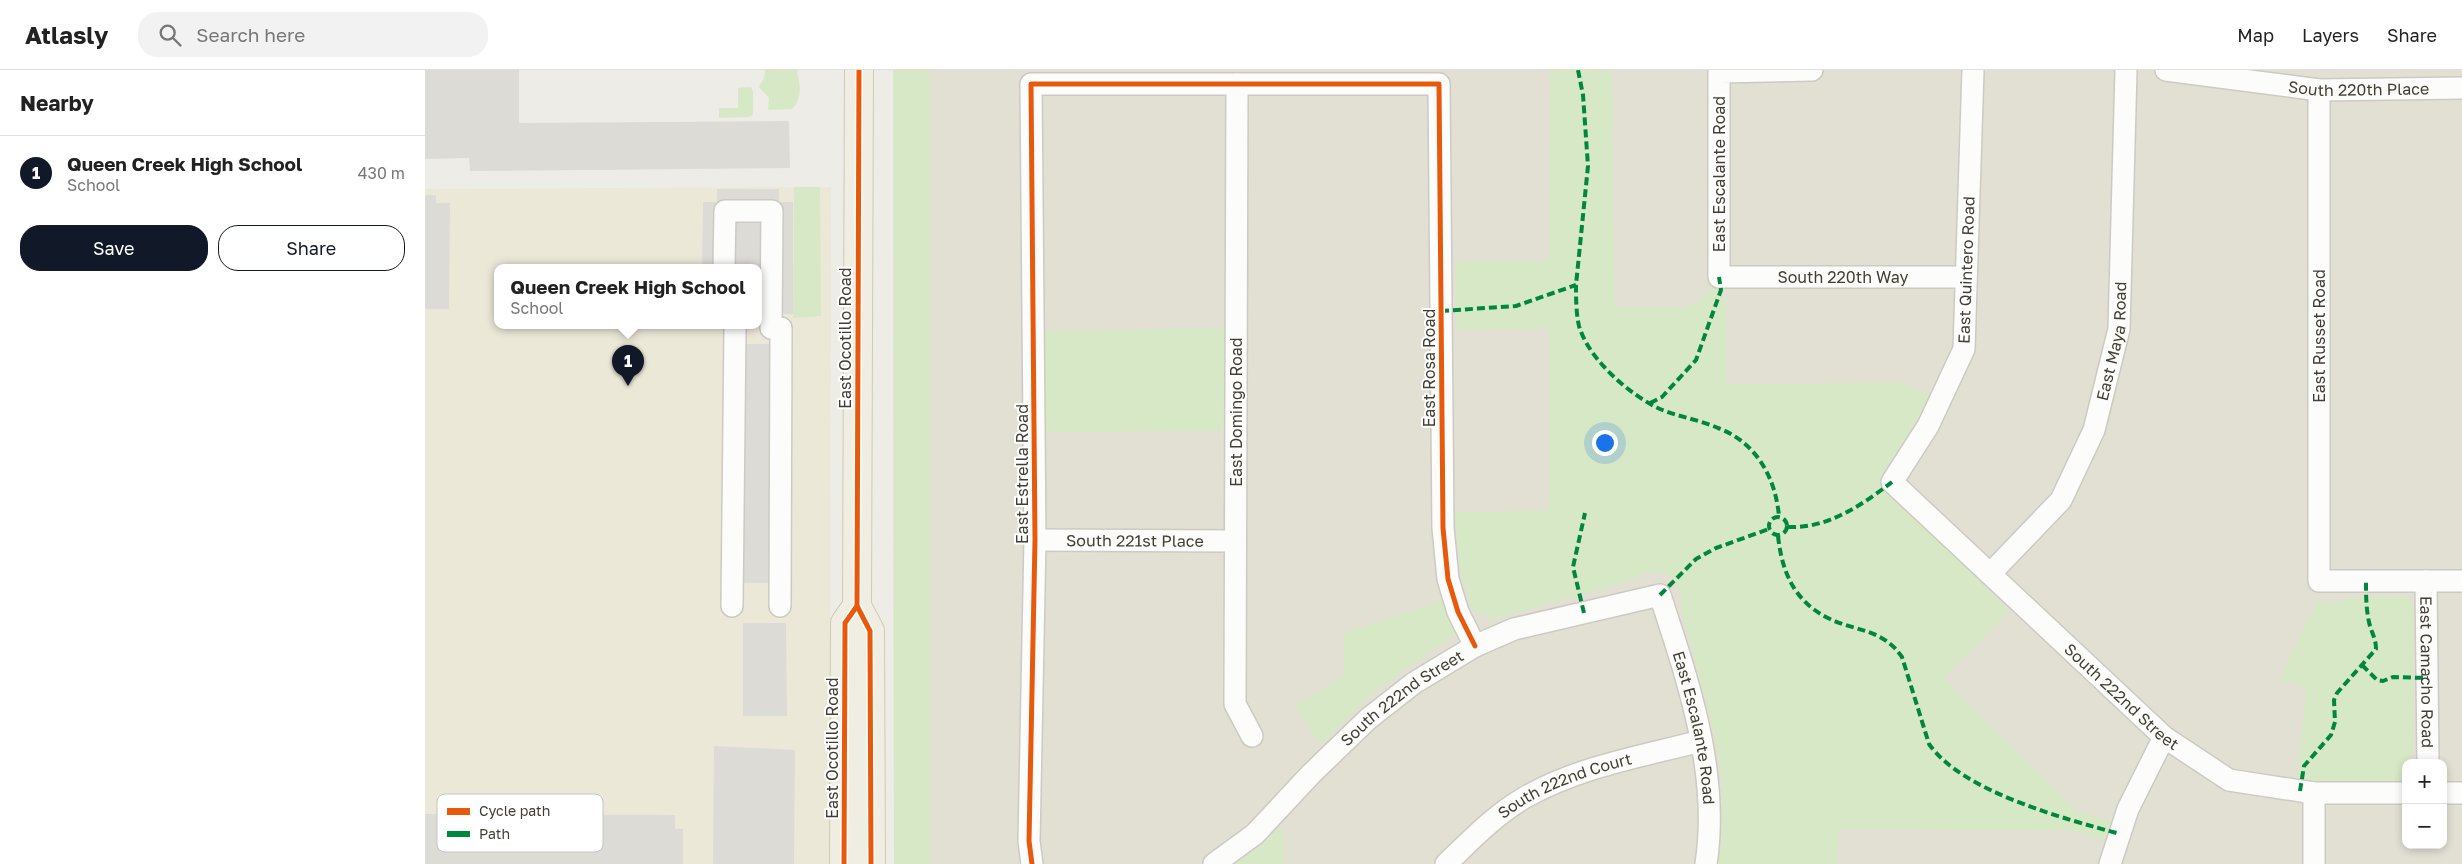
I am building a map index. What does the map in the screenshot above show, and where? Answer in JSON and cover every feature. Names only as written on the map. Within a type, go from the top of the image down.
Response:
[{"type":"main road","name":"East Ocotillo Road","points":[[859,70],[857,606],[870,631],[871,864]]},
{"type":"main road","name":"East Ocotillo Road","points":[[844,864],[845,623],[857,606]]},
{"type":"street","name":"East Escalante Road","points":[[1719,277],[1719,72],[1812,70]]},
{"type":"street","name":"East Quintero Road","points":[[1892,482],[1928,426],[1964,349],[1973,70]]},
{"type":"street","name":"East Maya Road","points":[[1990,574],[2061,500],[2095,430],[2119,329],[2126,70]]},
{"type":"street","name":"South 220th Place","points":[[2166,70],[2319,90],[2462,88]]},
{"type":"street","points":[[1237,84],[1340,77]]},
{"type":"street","name":"East Rosa Road","points":[[1340,77],[1439,84],[1443,528],[1447,579],[1458,612],[1475,646]]},
{"type":"street","name":"East Estrella Road","points":[[1033,864],[1029,841],[1035,540],[1031,84],[1237,84]]},
{"type":"street","name":"East Domingo Road","points":[[1237,84],[1235,704],[1252,736]]},
{"type":"street","name":"East Russet Road","points":[[2319,90],[2319,581],[2426,581]]},
{"type":"street","points":[[724,264],[725,210],[772,211],[776,328],[780,606]]},
{"type":"street","name":"South 220th Way","points":[[1719,277],[1966,277]]},
{"type":"street","points":[[727,329],[731,606]]},
{"type":"street","name":"South 222nd Street","points":[[1892,482],[2164,737],[2229,780],[2314,793],[2402,793]]},
{"type":"street","name":"South 221st Place","points":[[1035,540],[1235,541]]},
{"type":"street","points":[[2426,581],[2462,581]]},
{"type":"street","name":"East Camacho Road","points":[[2426,581],[2428,759]]},
{"type":"street","name":"East Escalante Road","points":[[1660,595],[1676,642],[1701,741],[1710,796],[1710,839],[1706,864]]},
{"type":"street","name":"South 222nd Street","points":[[1213,864],[1255,834],[1311,774],[1368,719],[1413,684],[1475,646],[1514,629],[1660,595]]},
{"type":"street","points":[[2110,864],[2128,809],[2164,737]]},
{"type":"street","name":"South 222nd Court","points":[[1446,864],[1482,828],[1525,798],[1569,777],[1701,741]]},
{"type":"street","points":[[2314,793],[2314,864]]},
{"type":"street","points":[[2447,793],[2462,793]]},
{"type":"shaded area","points":[[425,70],[519,70],[519,123],[789,121],[790,168],[470,171],[469,158],[425,159]]},
{"type":"shaded area","points":[[893,70],[2462,70],[2462,864],[894,864]]},
{"type":"shaded area","points":[[831,187],[830,864],[425,864],[425,189]]},
{"type":"shaded area","points":[[717,189],[779,189],[779,202],[793,202],[793,314],[762,314],[762,264],[702,264],[703,202],[717,202]]},
{"type":"shaded area","points":[[425,195],[436,195],[436,203],[450,203],[449,309],[425,309]]},
{"type":"shaded area","points":[[743,344],[771,344],[770,583],[742,583]]},
{"type":"shaded area","points":[[743,623],[786,623],[787,716],[743,716]]},
{"type":"shaded area","points":[[714,746],[795,750],[794,864],[713,864]]},
{"type":"shaded area","points":[[425,814],[437,814],[437,852],[603,852],[603,815],[675,815],[675,829],[683,829],[683,864],[425,864]]},
{"type":"green space","points":[[765,70],[797,70],[800,86],[799,96],[792,109],[768,110],[769,98],[759,87],[764,78]]},
{"type":"green space","points":[[893,70],[929,70],[929,864],[894,864]]},
{"type":"green space","points":[[1550,70],[1612,70],[1614,307],[1690,307],[1710,287],[1726,299],[1726,384],[1901,383],[1931,394],[1901,447],[1885,468],[1885,488],[1889,495],[1913,515],[2009,611],[1944,678],[2078,811],[2111,821],[2105,840],[2067,830],[1838,829],[1837,864],[1717,864],[1723,804],[1719,763],[1705,699],[1682,614],[1681,593],[1676,582],[1664,573],[1649,573],[1627,582],[1494,619],[1471,610],[1460,568],[1455,512],[1549,511],[1549,329],[1456,329],[1456,261],[1549,260]]},
{"type":"green space","points":[[751,87],[753,91],[753,115],[749,117],[719,118],[719,108],[738,108],[738,88]]},
{"type":"green space","points":[[794,187],[820,187],[821,316],[793,318]]},
{"type":"green space","points":[[1227,328],[1228,431],[1042,432],[1044,330]]},
{"type":"green space","points":[[2399,596],[2409,598],[2413,605],[2412,759],[2402,759],[2402,779],[2387,786],[2296,783],[2307,687],[2279,680],[2317,601],[2332,602],[2352,598]]},
{"type":"green space","points":[[1445,600],[1457,633],[1377,689],[1321,745],[1294,706],[1344,676],[1344,632]]},
{"type":"green space","points":[[1279,827],[1284,832],[1284,864],[1235,864],[1263,844]]},
{"type":"marked path","points":[[1578,70],[1583,95],[1588,166],[1576,285],[1578,321],[1584,339],[1601,364],[1624,386],[1648,403],[1660,409],[1711,425],[1743,442],[1762,463],[1768,475],[1774,489],[1779,517]]},
{"type":"marked path","points":[[1650,403],[1662,397],[1696,360],[1721,290],[1719,277]]},
{"type":"marked path","points":[[1441,311],[1516,306],[1576,285]]},
{"type":"marked path","points":[[1788,527],[1802,527],[1830,520],[1856,507],[1892,482]]},
{"type":"marked path","points":[[1584,613],[1573,567],[1585,513]]},
{"type":"marked path","points":[[1774,517],[1782,517],[1787,522],[1787,526],[1785,533],[1774,535],[1769,530],[1769,522],[1774,517]]},
{"type":"marked path","points":[[1660,595],[1696,559],[1716,548],[1769,529]]},
{"type":"marked path","points":[[1778,536],[1787,573],[1798,594],[1806,603],[1838,623],[1868,632],[1886,641],[1902,657],[1929,744],[1944,761],[1990,790],[2045,812],[2120,834]]},
{"type":"marked path","points":[[2300,791],[2304,766],[2331,735],[2335,722],[2334,700],[2337,693],[2376,649],[2368,617],[2366,581]]},
{"type":"marked path","points":[[2362,665],[2377,680],[2383,681],[2393,677],[2428,678]]},
{"type":"cycle path","points":[[859,70],[857,606],[870,631],[871,864]]},
{"type":"cycle path","points":[[1032,864],[1029,841],[1035,540],[1031,84],[1439,84],[1443,528],[1448,579],[1458,612],[1475,646]]},
{"type":"cycle path","points":[[844,864],[845,623],[857,606]]},
{"type":"place","name":"Queen Creek High School","points":[[628,386]]}]
